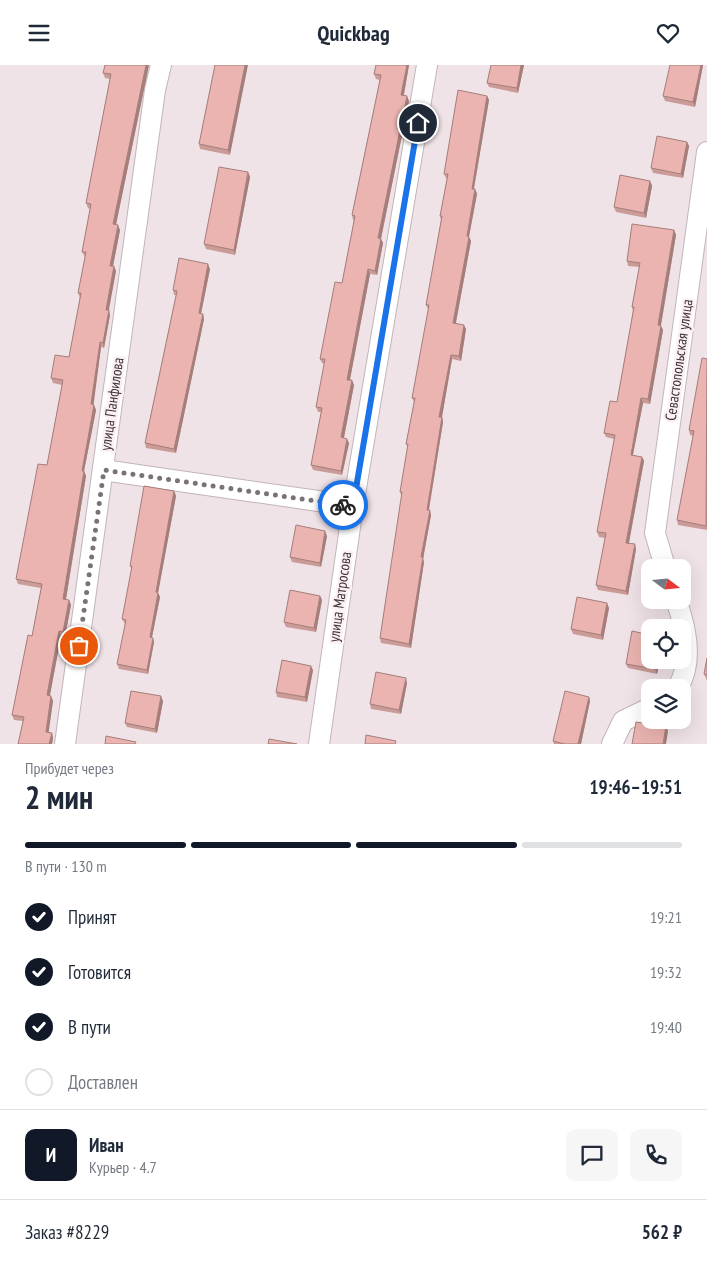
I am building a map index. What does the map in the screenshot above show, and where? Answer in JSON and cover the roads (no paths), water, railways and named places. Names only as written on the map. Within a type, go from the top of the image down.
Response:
[{"type":"street","name":"улица Панфилова","points":[[65,744],[155,90],[161,65]]},
{"type":"street","name":"улица Матросова","points":[[319,744],[353,506],[427,65]]},
{"type":"street","name":"Севастопольская улица","points":[[663,559],[655,533],[707,152]]},
{"type":"street","points":[[104,470],[353,506]]},
{"type":"street","points":[[679,609],[687,634],[685,669],[681,679]]},
{"type":"street","points":[[612,744],[623,721],[641,712]]}]
